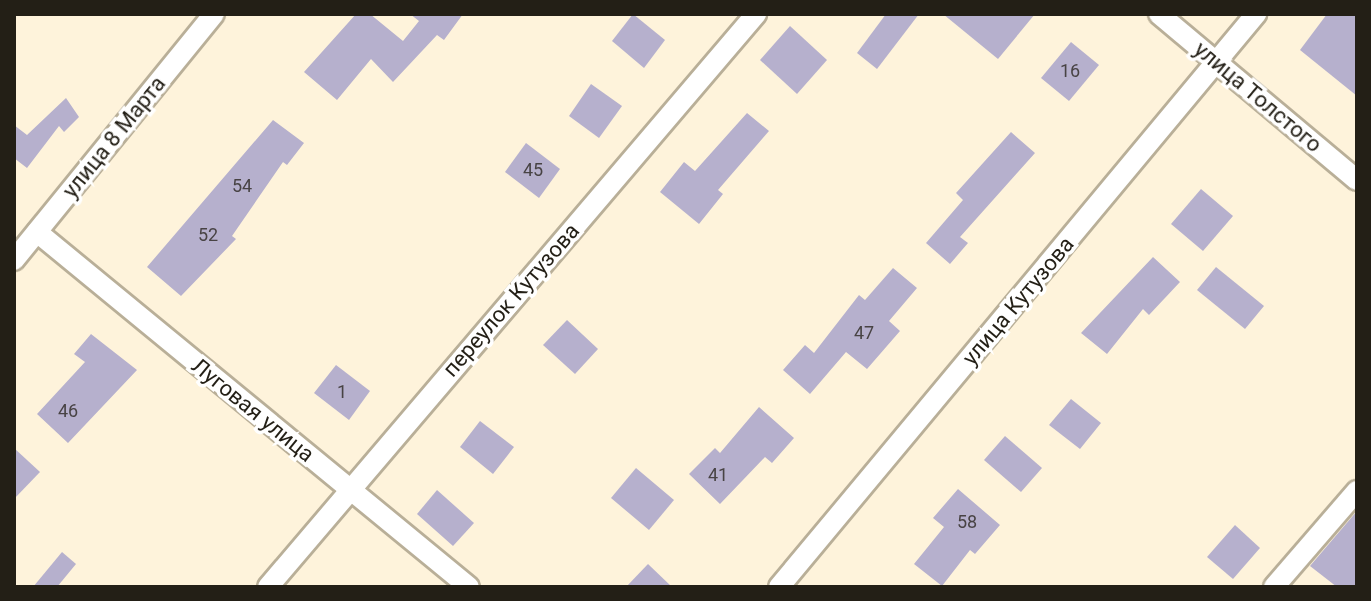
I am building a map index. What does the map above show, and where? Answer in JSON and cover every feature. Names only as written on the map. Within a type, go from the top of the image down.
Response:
[{"type":"street","name":"улица 8 Марта","points":[[14,260],[214,14]]},
{"type":"street","name":"переулок Кутузова","points":[[268,587],[349,488],[756,14]]},
{"type":"street","name":"улица Толстого","points":[[1159,14],[1357,180]]},
{"type":"street","name":"улица Кутузова","points":[[779,587],[1256,14]]},
{"type":"street","name":"Луговая улица","points":[[37,232],[469,587]]},
{"type":"street","points":[[1274,587],[1357,491]]},
{"type":"building","points":[[356,14],[370,14],[403,41],[419,21],[410,14],[463,14],[444,40],[437,35],[393,82],[371,59],[337,100],[304,72]]},
{"type":"building","points":[[633,14],[665,40],[644,68],[612,41]]},
{"type":"building","points":[[886,14],[919,14],[877,69],[857,53]]},
{"type":"building","points":[[943,14],[1035,14],[998,59]]},
{"type":"building","points":[[1327,14],[1357,14],[1357,96],[1300,50]]},
{"type":"building","points":[[790,26],[827,60],[797,94],[760,60]]},
{"type":"building","points":[[1071,42],[1099,65],[1069,101],[1041,78]]},
{"type":"building","points":[[591,84],[622,106],[599,138],[569,116]]},
{"type":"building","points":[[66,98],[79,117],[64,132],[59,126],[27,168],[14,158],[14,125],[27,135]]},
{"type":"building","points":[[747,113],[769,131],[718,190],[723,194],[699,224],[660,192],[684,162],[695,171]]},
{"type":"building","points":[[273,120],[304,143],[287,165],[283,162],[232,236],[236,239],[181,296],[147,267]]},
{"type":"building","points":[[1011,132],[1035,153],[960,237],[968,243],[950,264],[926,243],[963,200],[956,193]]},
{"type":"building","points":[[526,143],[560,169],[539,198],[505,172]]},
{"type":"building","points":[[1201,189],[1233,216],[1203,251],[1171,224]]},
{"type":"building","points":[[1153,257],[1180,282],[1149,315],[1143,309],[1107,354],[1081,333]]},
{"type":"building","points":[[1216,267],[1264,306],[1245,329],[1197,290]]},
{"type":"building","points":[[893,268],[917,288],[889,321],[900,331],[867,369],[846,352],[810,394],[783,370],[805,345],[814,353],[859,295],[865,300]]},
{"type":"building","points":[[567,320],[598,349],[575,374],[543,345]]},
{"type":"building","points":[[91,334],[137,370],[68,443],[37,414],[85,362],[74,354]]},
{"type":"building","points":[[336,365],[370,391],[349,420],[314,393]]},
{"type":"building","points":[[1071,399],[1101,423],[1080,449],[1049,425]]},
{"type":"building","points":[[759,407],[794,438],[772,463],[765,457],[720,504],[689,474],[715,448],[720,453]]},
{"type":"building","points":[[480,421],[514,447],[493,474],[460,447]]},
{"type":"building","points":[[1005,436],[1042,468],[1021,492],[984,460]]},
{"type":"building","points":[[14,448],[40,472],[14,499]]},
{"type":"building","points":[[636,468],[674,500],[649,530],[611,498]]},
{"type":"building","points":[[958,489],[1000,525],[975,554],[970,550],[942,586],[914,564],[944,527],[933,518]]},
{"type":"building","points":[[437,490],[474,523],[453,546],[417,514]]},
{"type":"building","points":[[1357,511],[1357,587],[1337,587],[1310,566]]},
{"type":"building","points":[[1235,525],[1260,548],[1233,579],[1207,557]]},
{"type":"building","points":[[62,552],[76,564],[57,587],[33,587]]},
{"type":"building","points":[[648,564],[672,587],[626,587]]}]
